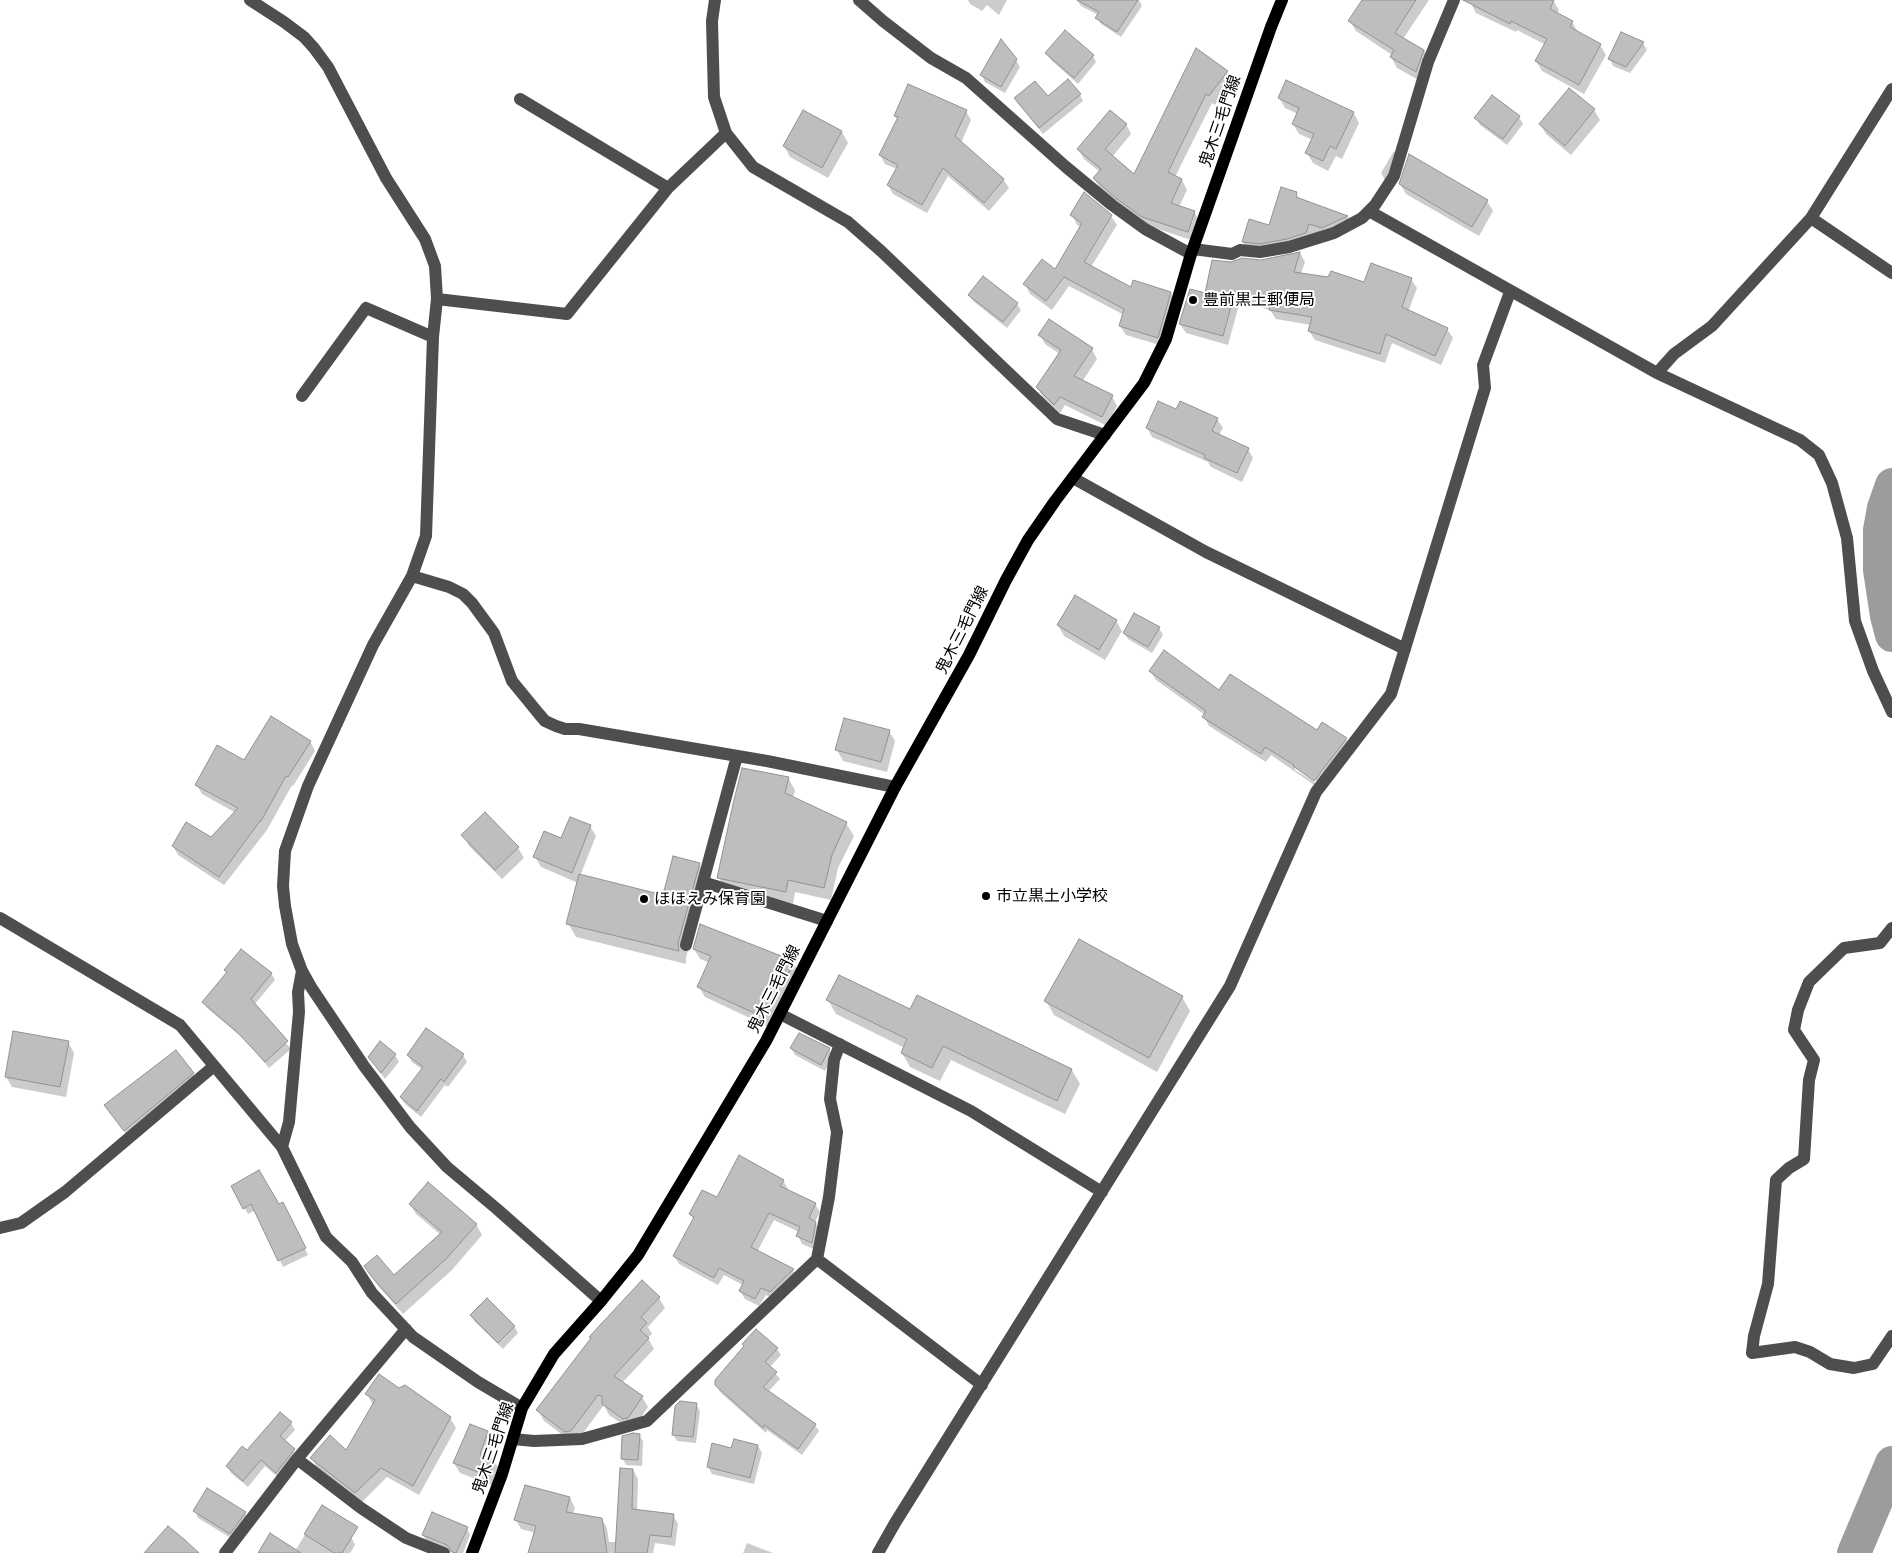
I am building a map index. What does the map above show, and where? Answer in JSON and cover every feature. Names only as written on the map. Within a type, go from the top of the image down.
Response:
[{"type":"main road","name":"鬼木三毛門線","points":[[472,1553],[502,1474],[522,1408],[554,1354],[601,1301],[638,1255],[766,1041],[895,787],[969,655],[1028,540],[1144,383],[1166,339],[1192,252],[1282,0]]},
{"type":"street","points":[[250,0],[284,22],[304,38],[325,63],[386,178],[425,239],[435,266],[437,299],[433,337],[426,536],[412,576],[369,654],[308,786],[285,852],[283,886],[292,944],[302,971],[364,1066],[410,1127],[447,1167],[601,1301]]},
{"type":"street","points":[[714,0],[712,21],[714,97],[726,133],[753,167],[848,222],[882,251],[1056,419],[1105,435]]},
{"type":"street","points":[[859,0],[931,58],[966,78],[1066,168],[1112,205],[1146,229],[1192,252],[1232,254],[1240,250],[1260,252],[1289,247],[1334,232],[1362,218],[1376,205],[1394,176],[1428,62],[1454,0]]},
{"type":"street","points":[[1657,373],[1674,354],[1712,326],[1811,218],[1892,89]]},
{"type":"street","points":[[520,98],[668,188]]},
{"type":"street","points":[[437,299],[567,314],[668,188],[726,133]]},
{"type":"street","points":[[1369,211],[1657,373],[1800,440],[1818,455],[1832,483],[1847,538],[1855,621],[1873,671],[1892,712]]},
{"type":"street","points":[[1811,218],[1892,273]]},
{"type":"street","points":[[878,1553],[1230,986],[1316,792],[1391,694],[1485,388],[1483,365],[1510,292]]},
{"type":"street","points":[[302,396],[366,308],[433,337]]},
{"type":"street","points":[[1073,478],[1206,552],[1405,649]]},
{"type":"street","points":[[412,576],[449,586],[463,594],[494,633],[512,681],[546,720],[565,729],[579,729],[737,756],[895,787]]},
{"type":"street","points":[[686,945],[737,756]]},
{"type":"street","points":[[703,882],[827,921]]},
{"type":"street","points":[[0,918],[180,1025],[282,1147],[326,1237],[352,1262],[372,1293],[413,1337],[478,1382],[522,1408]]},
{"type":"street","points":[[1892,928],[1880,943],[1844,948],[1809,982],[1798,1010],[1794,1030],[1814,1060],[1809,1080],[1804,1159],[1789,1168],[1776,1180],[1768,1284],[1754,1336],[1752,1353],[1794,1347],[1810,1352],[1830,1364],[1854,1368],[1873,1364],[1892,1336]]},
{"type":"street","points":[[282,1147],[289,1122],[299,1012],[298,992],[302,971]]},
{"type":"street","points":[[780,1014],[971,1111],[1102,1192]]},
{"type":"street","points":[[513,1438],[534,1441],[582,1439],[647,1420],[817,1259],[837,1132],[830,1099],[834,1060],[840,1044]]},
{"type":"street","points":[[0,1228],[22,1224],[65,1192],[214,1066]]},
{"type":"street","points":[[817,1259],[982,1385]]},
{"type":"street","points":[[225,1553],[297,1460],[406,1329]]},
{"type":"street","points":[[297,1460],[361,1508],[406,1538],[444,1553]]},
{"type":"building","points":[[1077,0],[1138,0],[1117,32],[1095,18],[1099,12]]},
{"type":"building","points":[[1362,0],[1416,0],[1395,33],[1424,50],[1416,72],[1390,57],[1394,50],[1348,21]]},
{"type":"building","points":[[1463,0],[1554,0],[1550,9],[1573,21],[1570,27],[1601,44],[1579,85],[1535,61],[1547,39],[1511,21],[1510,24]]},
{"type":"building","points":[[1065,30],[1094,55],[1074,78],[1045,53]]},
{"type":"building","points":[[1621,32],[1644,42],[1626,67],[1608,59]]},
{"type":"building","points":[[1001,39],[1017,59],[1001,87],[980,75]]},
{"type":"building","points":[[1196,48],[1228,71],[1209,96],[1206,94],[1168,172],[1182,179],[1171,203],[1195,211],[1188,232],[1142,217],[1117,199],[1093,178],[1101,169],[1077,149],[1110,110],[1127,124],[1105,149],[1134,174]]},
{"type":"building","points":[[1068,79],[1081,94],[1039,128],[1014,98],[1035,81],[1048,96]]},
{"type":"building","points":[[1286,80],[1354,112],[1336,149],[1330,146],[1323,161],[1305,153],[1314,134],[1292,124],[1299,108],[1278,98]]},
{"type":"building","points":[[908,84],[967,110],[955,136],[1004,179],[984,203],[943,168],[922,205],[887,185],[898,165],[879,155],[898,117],[894,116]]},
{"type":"building","points":[[1569,88],[1595,109],[1565,146],[1539,124]]},
{"type":"building","points":[[1492,95],[1520,116],[1503,139],[1474,118]]},
{"type":"building","points":[[803,110],[842,131],[822,168],[783,146]]},
{"type":"building","points":[[1409,154],[1488,200],[1472,227],[1399,184]]},
{"type":"building","points":[[1281,187],[1297,192],[1296,197],[1348,216],[1322,228],[1309,224],[1306,233],[1287,239],[1260,244],[1242,242],[1249,219],[1269,225]]},
{"type":"building","points":[[1084,192],[1112,215],[1084,262],[1131,287],[1133,280],[1171,292],[1158,338],[1119,326],[1124,309],[1064,277],[1046,301],[1023,284],[1042,259],[1055,269],[1082,223],[1070,215]]},
{"type":"building","points":[[1300,252],[1294,272],[1328,277],[1331,271],[1364,282],[1371,263],[1412,278],[1402,307],[1448,328],[1435,356],[1386,334],[1380,354],[1308,331],[1312,317],[1269,310],[1271,302],[1235,292],[1223,336],[1179,324],[1190,289],[1205,293],[1212,260],[1231,262],[1242,258],[1261,260]]},
{"type":"building","points":[[983,276],[1018,303],[1003,322],[968,295]]},
{"type":"building","points":[[1049,319],[1093,348],[1074,376],[1113,395],[1102,417],[1060,397],[1054,405],[1036,387],[1061,350],[1038,335]]},
{"type":"building","points":[[1158,401],[1176,409],[1180,401],[1218,418],[1212,431],[1249,448],[1237,473],[1204,458],[1205,455],[1146,428]]},
{"type":"building","points":[[1075,595],[1117,620],[1099,650],[1057,625]]},
{"type":"building","points":[[1134,613],[1160,627],[1148,647],[1123,633]]},
{"type":"building","points":[[1164,650],[1219,690],[1230,674],[1317,730],[1322,722],[1347,738],[1314,781],[1294,765],[1265,747],[1261,754],[1202,717],[1206,711],[1149,671]]},
{"type":"building","points":[[271,716],[311,741],[288,777],[286,776],[261,821],[219,877],[172,846],[186,822],[211,837],[238,808],[195,785],[217,745],[244,760]]},
{"type":"building","points":[[844,718],[890,730],[881,762],[835,750]]},
{"type":"building","points":[[742,768],[789,777],[785,793],[847,822],[832,855],[824,888],[788,880],[786,892],[717,878]]},
{"type":"building","points":[[485,812],[519,847],[495,870],[461,835]]},
{"type":"building","points":[[570,817],[591,825],[572,873],[533,857],[544,831],[561,838]]},
{"type":"building","points":[[673,856],[700,863],[678,943],[679,951],[566,924],[579,874],[663,895]]},
{"type":"building","points":[[700,924],[794,961],[784,985],[779,983],[763,1017],[697,987],[711,956],[693,949]]},
{"type":"building","points":[[1079,939],[1183,996],[1149,1058],[1044,1001]]},
{"type":"building","points":[[241,949],[272,973],[251,999],[288,1041],[265,1062],[238,1033],[202,1002],[227,972],[224,970]]},
{"type":"building","points":[[839,975],[910,1009],[917,995],[1072,1069],[1057,1101],[943,1046],[932,1068],[901,1053],[907,1039],[826,1000]]},
{"type":"building","points":[[426,1028],[464,1054],[444,1082],[441,1079],[417,1111],[400,1097],[423,1067],[407,1055]]},
{"type":"building","points":[[13,1031],[69,1041],[60,1087],[5,1077]]},
{"type":"building","points":[[799,1033],[830,1048],[821,1065],[790,1048]]},
{"type":"building","points":[[380,1041],[396,1054],[381,1073],[368,1057]]},
{"type":"building","points":[[176,1050],[194,1073],[124,1131],[104,1105]]},
{"type":"building","points":[[739,1155],[784,1180],[780,1186],[816,1203],[809,1218],[816,1222],[812,1243],[796,1236],[800,1227],[769,1213],[751,1247],[794,1269],[770,1292],[761,1288],[755,1299],[739,1291],[744,1281],[719,1268],[714,1278],[673,1256],[694,1217],[689,1214],[702,1190],[717,1197]]},
{"type":"building","points":[[259,1170],[279,1204],[283,1202],[306,1248],[278,1261],[251,1204],[243,1209],[231,1186]]},
{"type":"building","points":[[428,1182],[477,1224],[446,1259],[396,1304],[364,1266],[377,1255],[394,1275],[442,1232],[409,1204]]},
{"type":"building","points":[[642,1280],[660,1297],[641,1317],[647,1323],[640,1330],[649,1338],[614,1376],[643,1396],[628,1418],[623,1419],[602,1404],[602,1396],[598,1395],[571,1431],[565,1432],[536,1410],[591,1338],[589,1337]]},
{"type":"building","points":[[487,1298],[515,1326],[498,1343],[470,1315]]},
{"type":"building","points":[[756,1329],[778,1348],[765,1362],[777,1372],[763,1387],[816,1424],[798,1449],[764,1425],[763,1428],[715,1385],[715,1380],[744,1346],[742,1344]]},
{"type":"building","points":[[379,1374],[399,1388],[405,1385],[451,1417],[413,1486],[381,1468],[355,1493],[310,1458],[330,1435],[346,1450],[375,1400],[365,1394]]},
{"type":"building","points":[[680,1401],[697,1403],[693,1437],[672,1435],[675,1406]]},
{"type":"building","points":[[280,1412],[292,1422],[280,1436],[295,1449],[276,1473],[261,1460],[243,1481],[226,1466],[242,1446],[247,1450]]},
{"type":"building","points":[[470,1424],[488,1431],[480,1454],[495,1459],[489,1476],[453,1463]]},
{"type":"building","points":[[633,1433],[640,1434],[638,1460],[621,1459],[622,1436]]},
{"type":"building","points":[[734,1439],[758,1445],[750,1478],[707,1467],[712,1443],[731,1448]]},
{"type":"building","points":[[620,1468],[633,1469],[632,1509],[674,1514],[671,1537],[650,1535],[647,1553],[615,1553]]},
{"type":"building","points":[[525,1485],[570,1497],[566,1512],[602,1518],[607,1553],[528,1553],[536,1526],[514,1520]]},
{"type":"building","points":[[207,1488],[246,1512],[230,1534],[193,1511]]},
{"type":"building","points":[[322,1505],[358,1527],[342,1553],[334,1553],[304,1534]]},
{"type":"building","points":[[432,1512],[468,1527],[456,1553],[452,1552],[447,1545],[422,1535]]},
{"type":"building","points":[[168,1526],[185,1540],[199,1553],[144,1553]]},
{"type":"building","points":[[270,1533],[301,1553],[258,1553]]},
{"type":"waterway","points":[[1892,485],[1884,508],[1880,530],[1880,570],[1892,635]]},
{"type":"waterway","points":[[1854,1553],[1892,1463]]},
{"type":"place","name":"豊前黒土郵便局","points":[[1193,300]]},
{"type":"place","name":"市立黒土小学校","points":[[986,896]]},
{"type":"place","name":"ほほえみ保育園","points":[[644,899]]}]
